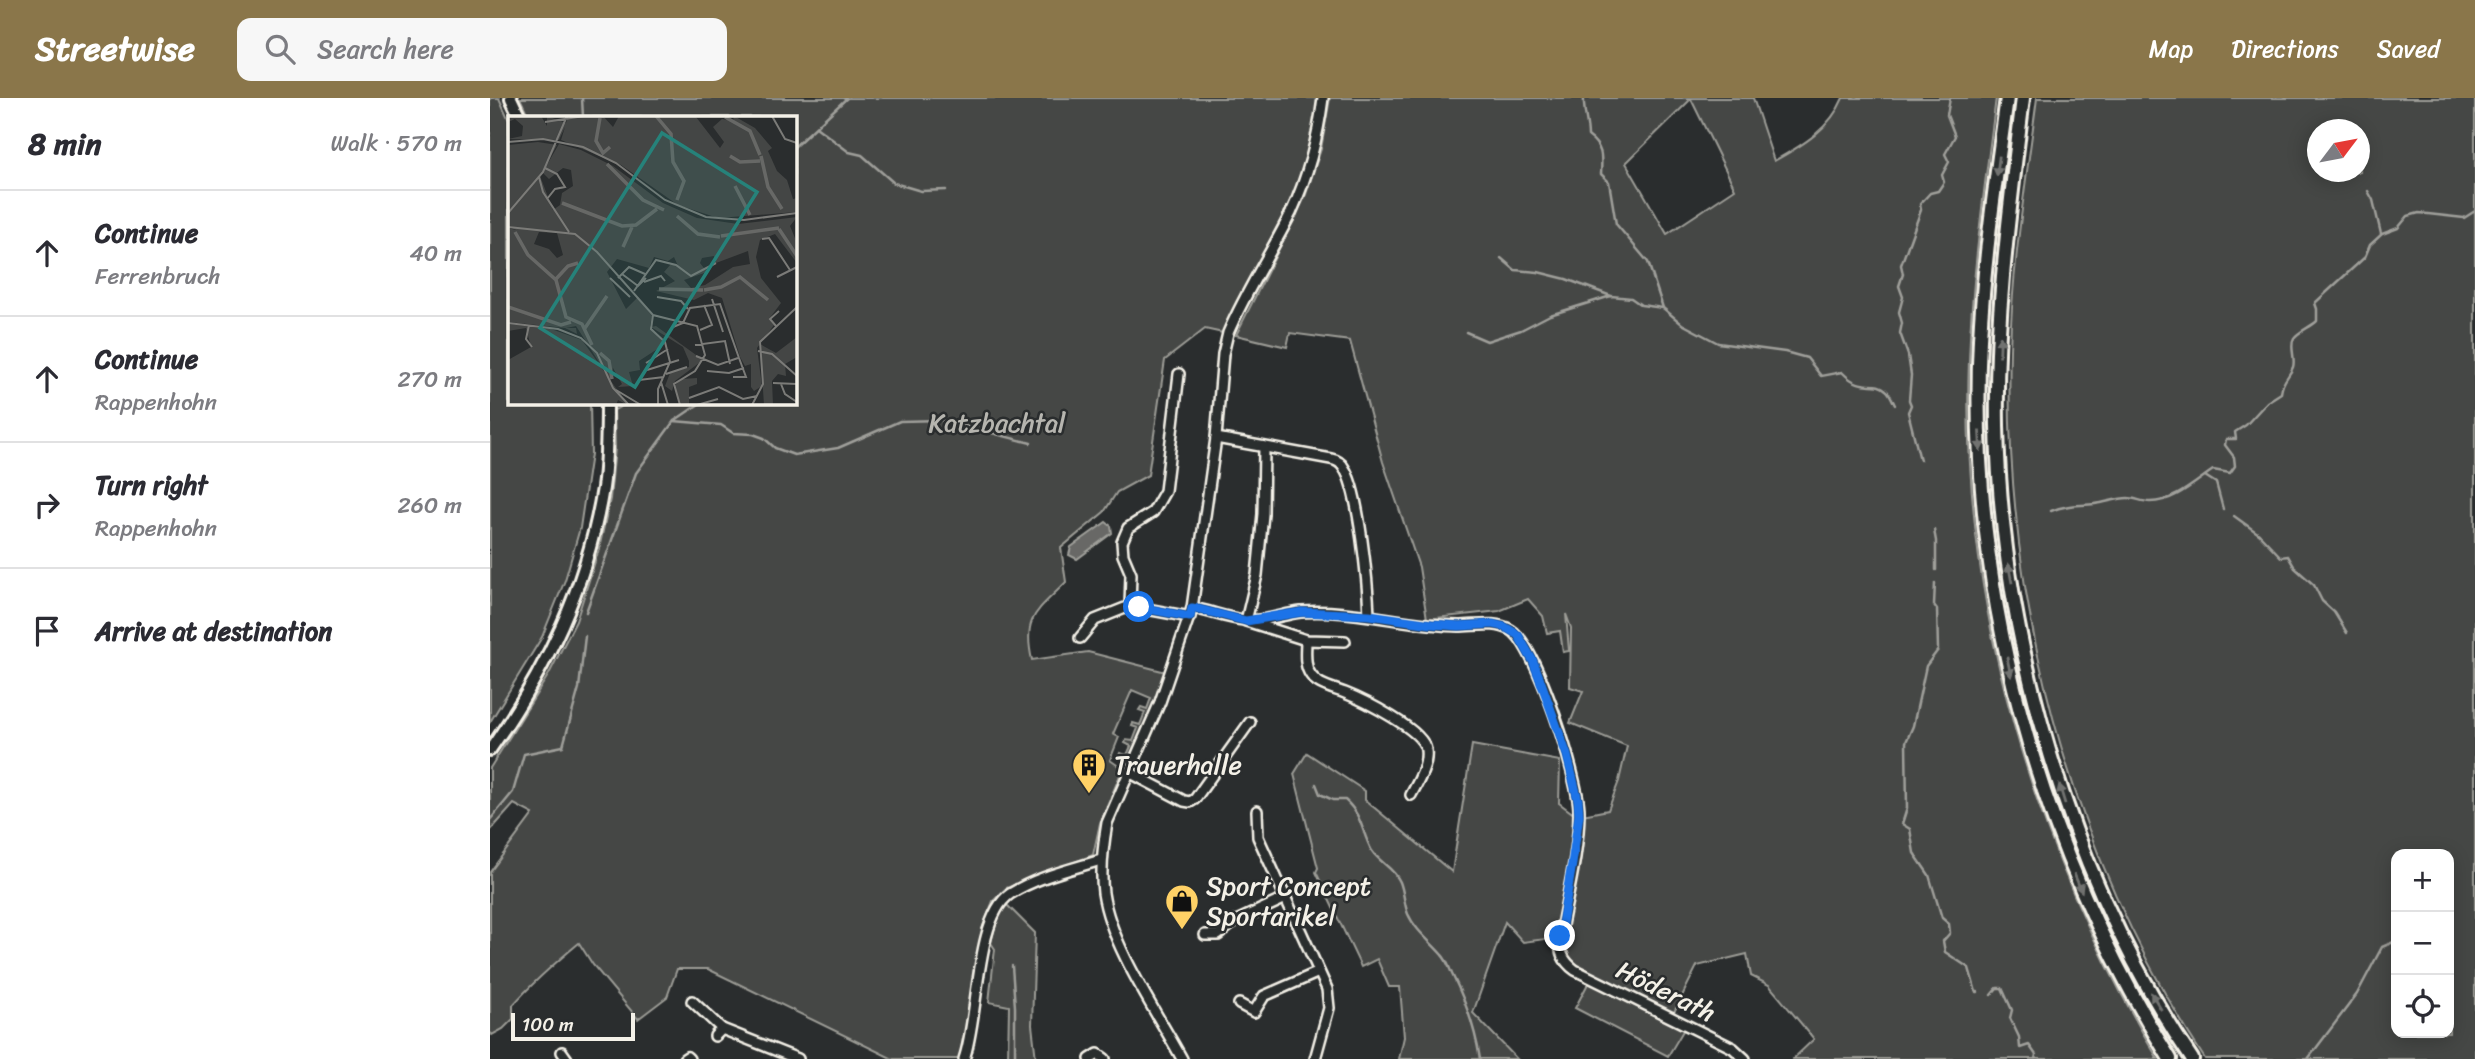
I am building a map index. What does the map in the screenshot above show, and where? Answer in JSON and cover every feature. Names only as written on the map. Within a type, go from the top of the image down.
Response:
[{"type":"highway","points":[[2007,98],[1989,236],[1980,354],[1979,428],[1982,473],[1988,544],[1999,619],[2030,748],[2068,858],[2106,944],[2170,1059]]},
{"type":"highway","points":[[2023,98],[2002,274],[2000,329],[1997,425],[2007,555],[2033,691],[2064,802],[2095,879],[2138,971],[2192,1059]]},
{"type":"main road","points":[[511,98],[520,116]]},
{"type":"main road","points":[[490,750],[552,651],[587,559],[603,485],[607,404]]},
{"type":"street","points":[[1182,1059],[1112,928],[1102,890],[1101,860],[1107,823],[1160,702],[1191,613],[1216,438],[1223,354],[1228,333],[1299,192],[1311,162],[1323,98]]},
{"type":"street","points":[[1130,606],[1131,574],[1123,555],[1122,542],[1128,528],[1153,512],[1165,491],[1179,374]]},
{"type":"street","points":[[1216,438],[1336,460],[1345,468],[1353,491],[1368,585],[1369,615],[1302,612],[1246,621]]},
{"type":"street","points":[[1246,621],[1257,575],[1263,514],[1264,448]]},
{"type":"street","points":[[1080,638],[1095,620],[1130,606],[1246,621],[1306,640],[1345,641]]},
{"type":"street","name":"Höderath","points":[[1369,615],[1431,624],[1493,624],[1512,631],[1524,643],[1567,755],[1578,800],[1574,852],[1560,936],[1566,963],[1575,970],[1733,1048],[1745,1059]]},
{"type":"street","points":[[1306,640],[1307,669],[1314,679],[1363,701],[1412,732],[1426,746],[1422,774],[1411,795]]},
{"type":"street","points":[[1129,772],[1190,802],[1195,799],[1250,722]]},
{"type":"street","points":[[1257,811],[1258,837],[1327,989],[1329,1008],[1315,1059]]},
{"type":"street","points":[[964,1059],[975,1012],[985,937],[995,909],[1009,895],[1026,886],[1101,860]]},
{"type":"street","points":[[1205,935],[1218,935],[1234,922],[1286,898]]},
{"type":"street","points":[[1239,1004],[1254,1012],[1264,996],[1319,972]]},
{"type":"street","points":[[692,1001],[719,1033],[798,1059]]},
{"type":"street","points":[[1090,1059],[1098,1054],[1105,1059]]},
{"type":"green space","points":[[490,98],[499,98],[508,118],[508,404],[590,404],[591,454],[580,528],[565,580],[542,637],[490,722]]},
{"type":"green space","name":"Katzbachtal","points":[[520,98],[1319,98],[1315,126],[1296,189],[1223,333],[1205,329],[1165,360],[1148,475],[1117,492],[1104,512],[1061,548],[1066,582],[1040,608],[1031,624],[1029,645],[1032,660],[1088,652],[1166,672],[1143,735],[1126,763],[1119,756],[1120,753],[1127,755],[1131,746],[1125,743],[1126,740],[1133,741],[1138,728],[1132,726],[1133,723],[1140,725],[1145,712],[1139,710],[1141,707],[1147,709],[1151,698],[1132,690],[1113,734],[1119,737],[1110,760],[1120,767],[1121,773],[1100,823],[1093,855],[1006,888],[993,901],[982,929],[960,1059],[893,1059],[708,969],[677,969],[667,997],[638,1019],[593,965],[579,943],[545,972],[513,1005],[513,1019],[503,1029],[492,1035],[490,1032],[490,872],[533,814],[514,804],[490,831],[490,768],[549,674],[576,621],[599,549],[610,499],[615,448],[614,410],[625,404],[796,404],[796,116],[529,116]]},
{"type":"green space","points":[[1330,98],[1753,98],[1774,161],[1823,127],[1843,98],[1996,98],[1976,262],[1969,360],[1969,452],[1977,543],[1992,634],[2013,723],[2041,810],[2074,896],[2114,979],[2158,1059],[1793,1059],[1814,1039],[1769,985],[1751,976],[1747,954],[1697,966],[1672,1016],[1687,1024],[1668,1056],[1575,1008],[1591,978],[1566,963],[1560,937],[1523,942],[1505,922],[1473,1013],[1517,1059],[1399,1059],[1404,1037],[1400,987],[1389,987],[1377,959],[1361,967],[1316,872],[1318,868],[1294,774],[1307,753],[1365,791],[1365,800],[1452,872],[1472,745],[1560,761],[1559,803],[1575,815],[1562,920],[1582,815],[1608,810],[1619,781],[1627,746],[1570,723],[1583,691],[1570,687],[1571,628],[1566,614],[1569,651],[1563,652],[1560,631],[1547,633],[1543,616],[1528,599],[1499,611],[1427,619],[1419,567],[1383,462],[1350,341],[1290,333],[1287,347],[1236,335],[1305,197],[1321,149]],"holes":[[[1691,99],[1735,189],[1667,234],[1626,163]]]},
{"type":"green space","points":[[2037,98],[2475,98],[2475,1059],[2205,1059],[2157,979],[2116,895],[2081,808],[2054,720],[2032,629],[2018,536],[2011,443],[2011,318]]},
{"type":"green space","points":[[1006,904],[1035,933],[1032,1025],[1036,1059],[1008,1059],[1009,1006],[989,1002],[995,949],[991,943],[997,918]]},
{"type":"shaded area","points":[[1106,522],[1111,526],[1112,533],[1077,559],[1069,555],[1071,547]]},
{"type":"waterway","points":[[582,98],[583,116]]},
{"type":"waterway","points":[[796,145],[847,98]]},
{"type":"waterway","points":[[1584,98],[1588,136],[1601,152],[1601,174],[1609,182],[1616,224],[1648,262],[1663,308],[1682,324],[1718,343],[1785,352],[1807,358],[1821,376],[1842,372],[1856,382],[1881,387],[1889,393],[1895,405]]},
{"type":"waterway","points":[[1920,460],[1908,412],[1911,405],[1911,375],[1908,355],[1900,333],[1902,323],[1899,312],[1903,297],[1899,286],[1903,274],[1901,265],[1921,210],[1920,204],[1930,193],[1938,191],[1944,182],[1942,175],[1949,162],[1945,154],[1955,136],[1947,115],[1950,98]]},
{"type":"waterway","points":[[816,127],[849,152],[862,155],[894,183],[921,191],[946,190]]},
{"type":"waterway","points":[[2368,191],[2373,200],[2381,234]]},
{"type":"waterway","points":[[2051,511],[2124,498],[2159,501],[2183,491],[2213,470],[2230,473],[2235,466],[2234,457],[2225,445],[2226,439],[2236,439],[2235,432],[2246,425],[2267,402],[2281,393],[2293,367],[2294,338],[2317,321],[2315,303],[2365,257],[2370,245],[2382,234],[2398,228],[2408,216],[2419,213],[2464,218],[2475,211]]},
{"type":"waterway","points":[[1501,258],[1515,270],[1566,279],[1611,296]]},
{"type":"waterway","points":[[1466,332],[1487,341],[1521,330],[1550,315],[1611,296],[1631,298],[1641,305],[1663,308]]},
{"type":"waterway","points":[[586,612],[636,473],[674,421],[699,404]]},
{"type":"waterway","points":[[674,421],[721,425],[733,433],[753,434],[764,438],[775,448],[794,455],[838,448],[900,421],[941,420],[1031,443]]},
{"type":"waterway","points":[[2205,476],[2216,483],[2223,509]]},
{"type":"waterway","points":[[2234,516],[2259,534],[2281,557],[2288,556],[2295,568],[2314,585],[2322,601],[2334,612],[2347,633]]},
{"type":"waterway","points":[[1934,530],[1936,570]]},
{"type":"waterway","points":[[1935,583],[1938,650],[1926,666],[1913,726],[1906,742],[1907,808],[1902,824],[1910,829],[1914,853],[1929,875],[1942,918],[1949,924],[1950,933],[1943,941],[1945,952],[1969,968],[1978,992]]},
{"type":"waterway","points":[[490,820],[513,792],[524,754],[563,746],[579,688],[585,636]]},
{"type":"waterway","points":[[1316,784],[1320,794],[1333,800],[1345,800],[1351,806],[1359,818],[1372,851],[1397,877],[1411,920],[1448,964],[1469,1015],[1480,1059]]},
{"type":"waterway","points":[[2308,1059],[2357,994],[2382,947],[2391,943]]},
{"type":"waterway","points":[[1012,966],[1015,1059]]},
{"type":"waterway","points":[[1991,995],[1997,988],[2002,988],[2012,1010],[2010,1018],[2019,1037],[2020,1048],[2029,1045],[2036,1055],[2035,1059]]},
{"type":"place","name":"Trauerhalle","points":[[1089,795]]},
{"type":"place","name":"Sport Concept Sportarikel","points":[[1182,931]]},
{"type":"route","points":[[1139,607],[1190,617],[1192,608],[1246,621],[1302,612],[1369,615],[1459,626],[1493,624],[1518,635],[1533,661],[1550,706],[1567,755],[1578,800],[1579,815],[1560,936]]}]
